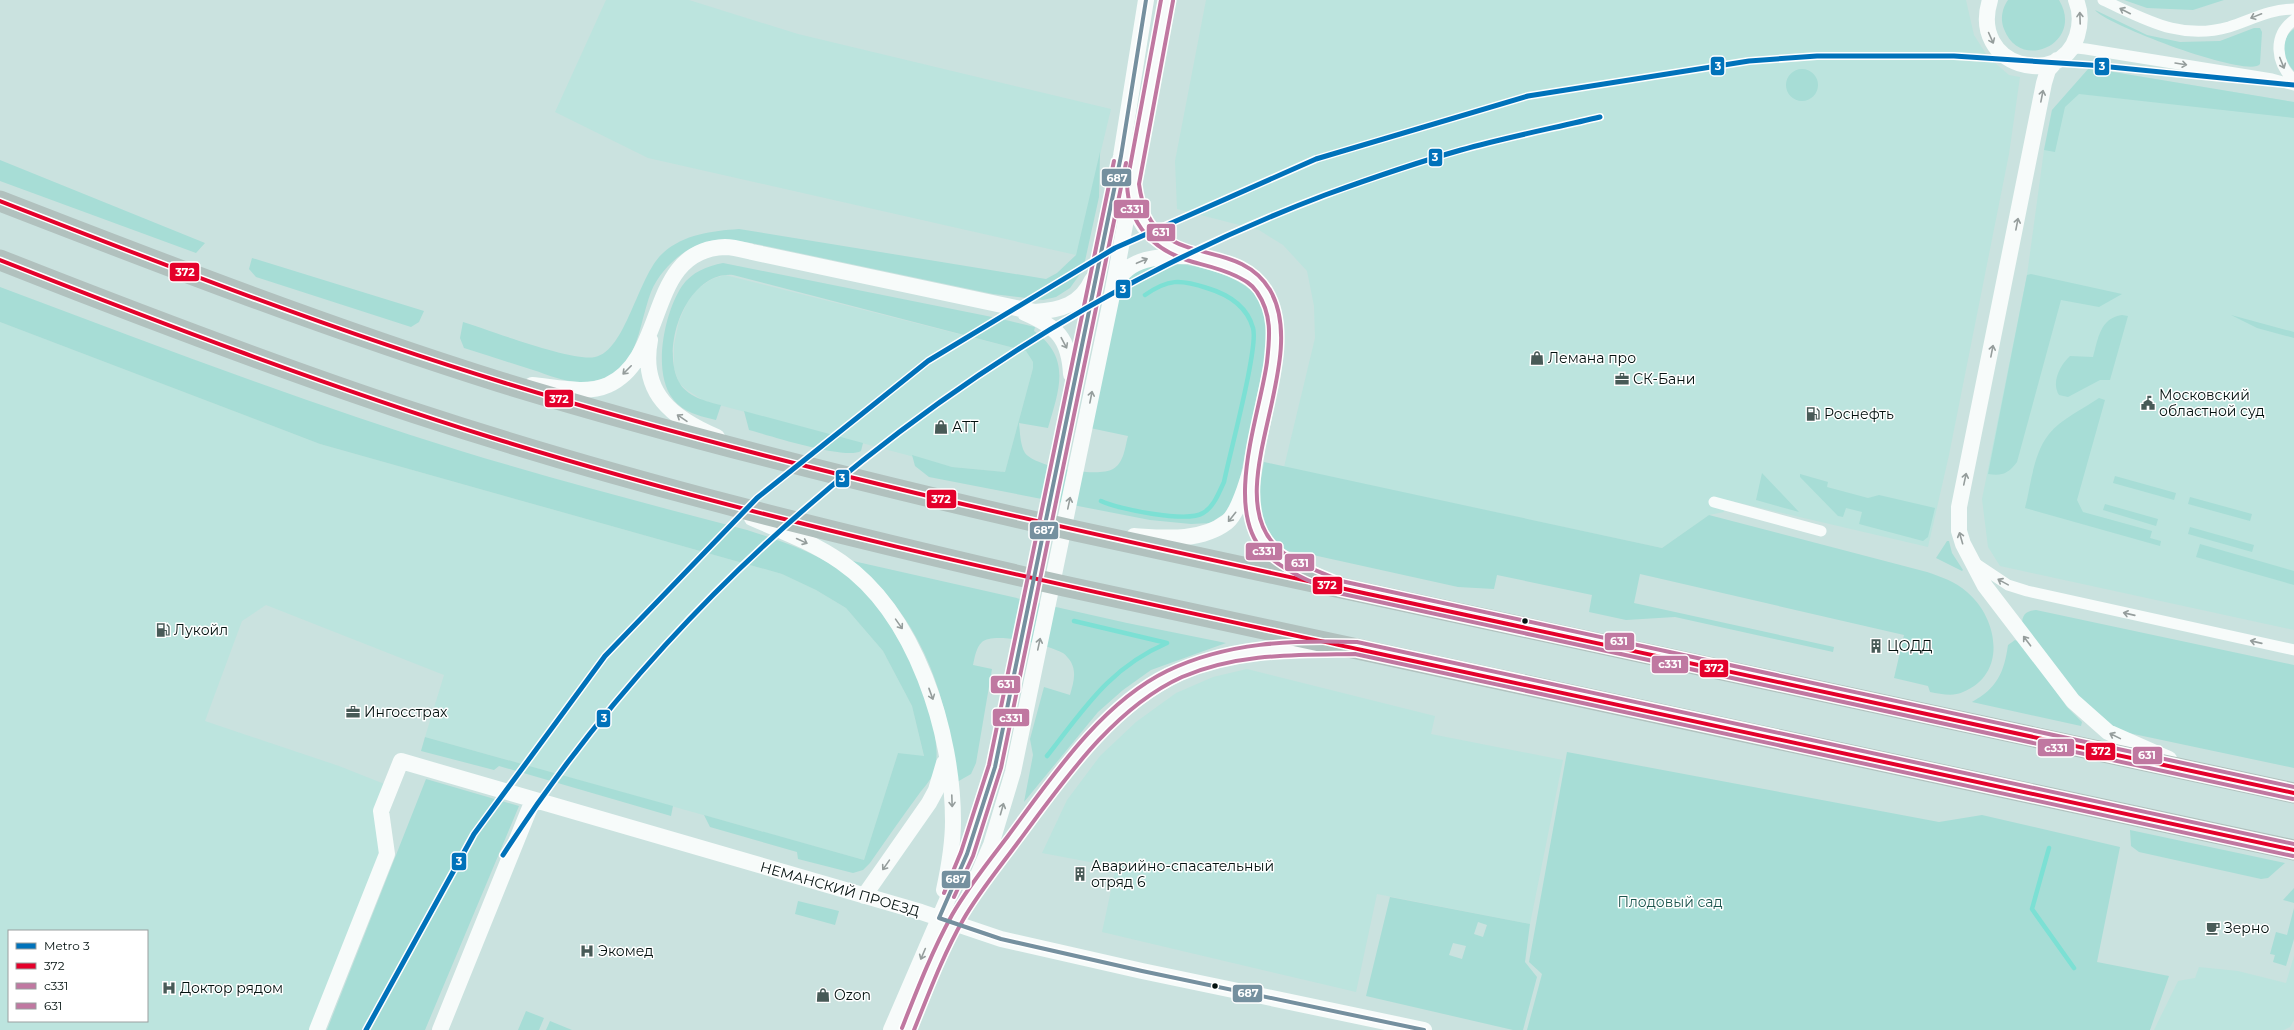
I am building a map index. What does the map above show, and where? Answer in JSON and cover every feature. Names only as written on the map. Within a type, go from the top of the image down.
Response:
[{"type":"highway","points":[[0,201],[218,285],[500,381],[636,422],[875,486],[1076,531],[2294,793]]},
{"type":"highway","points":[[0,260],[199,338],[414,413],[506,442],[716,501],[870,541],[1064,586],[2294,850]]},
{"type":"main road","points":[[908,1030],[946,920],[995,768],[1121,156],[1146,0]]},
{"type":"main road","points":[[966,903],[991,845],[1013,772],[1111,300],[1167,0]]},
{"type":"main road","points":[[2076,0],[2079,9],[2080,25],[2075,40],[2048,70],[2044,83],[1959,507],[1959,531],[1968,557],[1985,586],[2073,701],[2088,716],[2108,732],[2137,746],[2180,764],[2230,779]]},
{"type":"main road","points":[[1987,4],[1986,25],[1990,38],[1997,50],[2008,59],[2021,65],[2034,66],[2061,56]]},
{"type":"main road","points":[[1076,531],[1154,537],[1186,537],[1211,532],[1228,522],[1238,509],[1252,468],[1275,351],[1275,316],[1260,285],[1249,275],[1234,267],[1192,255],[1170,246],[1144,226],[1138,216],[1133,184]]},
{"type":"main road","points":[[500,381],[587,389],[606,385],[619,378],[631,367],[642,351],[663,294],[673,275],[687,261],[699,252],[727,247],[1035,312],[1056,310],[1071,305],[1081,296],[1091,282],[1099,260]]},
{"type":"main road","points":[[1111,300],[1118,277],[1132,265],[1148,258],[1192,255]]},
{"type":"main road","points":[[1009,307],[1053,328],[1064,340],[1070,355],[1071,376],[1064,431]]},
{"type":"main road","points":[[653,324],[648,352],[648,371],[654,389],[664,403],[680,418],[754,453]]},
{"type":"main road","points":[[1252,468],[1251,512],[1256,530],[1266,546],[1284,559],[1339,587]]},
{"type":"main road","points":[[716,501],[810,545],[842,562],[867,584],[886,606],[903,630],[917,657],[932,698],[945,749],[952,795],[953,821],[947,876],[946,920]]},
{"type":"main road","points":[[891,1030],[946,920],[966,903],[1064,772],[1100,731],[1125,707],[1150,688],[1181,670],[1237,654],[1280,650],[1356,648]]},
{"type":"main road","points":[[864,896],[936,790],[944,770],[945,749]]},
{"type":"main road","name":"НЕМАНСКИЙ ПРОЕЗД","points":[[317,1030],[387,854],[381,811],[401,761],[946,920],[1002,939],[1424,1030]]},
{"type":"main road","points":[[440,1030],[533,800]]},
{"type":"main road","points":[[981,813],[980,837],[984,842],[991,845],[1001,846],[1013,839]]},
{"type":"street","points":[[2103,0],[2148,22],[2181,31],[2217,29],[2264,13],[2294,9]]},
{"type":"street","points":[[2294,20],[2283,32],[2279,48],[2281,63],[2294,80]]},
{"type":"street","points":[[2061,56],[2077,48],[2086,49],[2272,79],[2294,85]]},
{"type":"street","points":[[1714,502],[1821,531]]},
{"type":"street","points":[[1968,557],[1987,573],[2008,585],[2027,591],[2294,650]]},
{"type":"shaded area","points":[[606,0],[689,0],[798,34],[1111,109],[1076,255],[648,158],[555,112]]},
{"type":"shaded area","points":[[1206,0],[1966,0],[1974,35],[1988,57],[2009,75],[2020,77],[2009,154],[1949,455],[1928,547],[1727,500],[1724,512],[1709,515],[1662,548],[1284,467],[1315,338],[1314,306],[1307,271],[1283,245],[1259,230],[1177,209],[1175,161]]},
{"type":"shaded area","name":"Московский областной суд","points":[[2089,68],[2294,102],[2294,630],[2000,566],[1988,547],[1982,499],[2027,275],[2044,150],[2052,110]]},
{"type":"shaded area","points":[[725,275],[1026,351],[1033,362],[1033,368],[1005,472],[952,467],[704,401],[687,390],[679,383],[674,368],[674,345],[679,321],[687,303],[697,289],[712,279]]},
{"type":"shaded area","points":[[0,322],[320,444],[782,574],[816,590],[846,608],[883,651],[912,706],[924,757],[898,753],[864,860],[425,737],[444,675],[266,605],[242,621],[205,721],[339,766],[387,785],[383,854],[310,1030],[0,1030]]},
{"type":"shaded area","points":[[1247,669],[1435,716],[1431,734],[1563,760],[1530,924],[1377,894],[1356,992],[1102,932],[1116,867],[1042,853],[1067,800],[1100,756],[1136,722],[1176,693],[1213,677]]},
{"type":"shaded area","points":[[2294,956],[2294,1020],[2290,1027],[2284,1030],[2154,1030],[2178,981],[2195,978],[2199,967],[2238,971],[2286,983]]},
{"type":"green space","points":[[2008,0],[2059,0],[2065,15],[2064,29],[2057,40],[2047,47],[2035,50],[2023,49],[2012,42],[2004,29],[2002,22],[2003,10]]},
{"type":"green space","points":[[2124,0],[2224,0],[2193,10],[2147,8]]},
{"type":"green space","points":[[2095,10],[2147,35],[2180,42],[2220,41],[2254,28],[2260,28],[2262,32],[2260,64],[2251,67],[2232,64],[2179,49],[2105,18]]},
{"type":"green space","points":[[2294,29],[2294,71],[2287,61],[2284,50],[2286,38]]},
{"type":"green space","points":[[2089,68],[2294,102],[2294,118],[2079,94],[2065,107],[2055,152],[2044,150],[2052,110]]},
{"type":"green space","points":[[1799,69],[1805,69],[1815,76],[1818,85],[1817,91],[1811,98],[1805,101],[1799,101],[1789,94],[1786,88],[1786,82],[1793,72]]},
{"type":"green space","points":[[1100,152],[1099,197],[1083,270],[1070,288],[1056,297],[1043,300],[993,294],[766,246],[717,240],[686,251],[675,259],[666,269],[657,280],[651,292],[638,338],[625,363],[615,373],[601,379],[577,382],[558,378],[464,348],[460,338],[463,322],[568,355],[595,357],[606,352],[615,341],[624,327],[646,278],[654,264],[663,253],[680,242],[709,232],[739,229],[1046,279],[1057,273],[1076,255]]},
{"type":"green space","points":[[0,160],[205,243],[196,253],[0,181]]},
{"type":"green space","points":[[252,258],[424,311],[419,322],[411,327],[256,277],[249,269]]},
{"type":"green space","points":[[723,263],[1002,319],[1035,327],[1034,331],[1046,341],[1054,352],[1058,364],[1058,388],[1056,401],[1048,428],[1019,423],[1020,438],[1023,450],[1031,458],[1041,463],[1053,467],[1081,472],[1105,471],[1113,469],[1120,463],[1124,454],[1128,436],[1090,428],[1115,306],[1120,290],[1125,281],[1133,273],[1143,267],[1162,264],[1192,266],[1223,274],[1248,288],[1257,297],[1263,308],[1268,325],[1268,343],[1239,483],[1232,502],[1224,514],[1210,523],[1191,524],[1150,520],[929,477],[915,466],[912,455],[952,467],[1005,472],[1033,368],[1033,362],[1026,351],[733,275],[717,277],[702,285],[691,298],[682,314],[676,332],[673,350],[674,367],[679,382],[682,387],[697,398],[721,405],[716,420],[687,411],[673,399],[667,388],[663,374],[663,343],[666,327],[670,311],[686,281],[700,270]]},
{"type":"green space","points":[[2031,274],[2122,294],[2099,307],[2061,300],[2017,462],[2008,472],[1997,475],[1988,474],[2027,275]]},
{"type":"green space","points":[[0,287],[229,372],[403,433],[532,472],[747,530],[785,543],[824,560],[846,574],[863,589],[880,610],[911,663],[923,692],[932,720],[936,746],[935,769],[932,776],[870,863],[863,870],[853,873],[798,859],[797,852],[710,827],[704,815],[864,860],[898,753],[924,756],[912,706],[883,651],[846,608],[816,590],[782,574],[320,444],[0,322]]},
{"type":"green space","points":[[2122,315],[2128,316],[2110,380],[2100,380],[2068,397],[2059,395],[2056,380],[2060,369],[2066,360],[2070,356],[2093,357],[2101,330],[2104,325],[2109,320]]},
{"type":"green space","points":[[2231,315],[2294,332],[2294,338],[2257,328]]},
{"type":"green space","points":[[2099,398],[2105,400],[2077,500],[2083,512],[2152,531],[2150,538],[2161,541],[2160,546],[2025,508],[2036,460],[2039,451],[2049,434],[2072,414]]},
{"type":"green space","points":[[744,411],[863,443],[861,451],[852,453],[824,450],[749,430]]},
{"type":"green space","points":[[1264,462],[1662,548],[1709,515],[1927,572],[1958,585],[1978,603],[1986,616],[1991,630],[1994,645],[1992,659],[1987,672],[1977,684],[1959,694],[1938,694],[1930,692],[1928,686],[1894,678],[1904,635],[1640,574],[1634,603],[1834,647],[1833,652],[1675,617],[1626,620],[1589,612],[1592,595],[1497,575],[1494,589],[1458,587],[1304,553],[1285,551],[1268,529],[1260,510],[1259,500]]},
{"type":"green space","points":[[1762,473],[1799,512],[1756,500]]},
{"type":"green space","points":[[1800,474],[1828,482],[1827,487],[1868,498],[1879,495],[1935,508],[1928,537],[1923,541],[1859,524],[1862,512],[1846,508],[1843,517],[1838,516],[1800,477]]},
{"type":"green space","points":[[2115,476],[2176,493],[2174,500],[2113,483]]},
{"type":"green space","points":[[2190,497],[2252,514],[2250,521],[2188,504]]},
{"type":"green space","points":[[2105,504],[2158,519],[2156,526],[2103,510]]},
{"type":"green space","points":[[2190,527],[2254,545],[2252,552],[2188,534]]},
{"type":"green space","points":[[1947,541],[1949,541],[1952,553],[1963,570],[1962,571],[1936,558]]},
{"type":"green space","points":[[2200,544],[2294,571],[2294,585],[2196,557]]},
{"type":"green space","points":[[853,561],[1127,623],[1226,643],[1151,670],[1123,690],[1098,712],[1024,802],[1033,755],[1030,739],[1044,687],[1070,695],[1074,670],[1070,661],[1064,654],[1056,650],[1022,640],[998,638],[988,639],[980,644],[975,655],[973,665],[992,669],[976,763],[971,774],[957,782],[953,749],[946,718],[928,660],[914,633],[897,608],[877,584]]},
{"type":"green space","points":[[2036,610],[2294,665],[2294,768],[2124,732],[2090,714],[2022,625],[2025,614]]},
{"type":"green space","points":[[2015,640],[2020,642],[2067,707],[2082,722],[2081,726],[1972,702],[1988,691],[1998,679],[2004,664],[2008,645]]},
{"type":"green space","points":[[425,737],[673,806],[671,816],[499,766],[494,770],[421,751]]},
{"type":"green space","name":"Плодовый сад","points":[[1567,752],[1939,822],[1982,815],[2120,847],[2097,962],[2169,976],[2150,1030],[1527,1030],[1542,974],[1529,962]]},
{"type":"green space","points":[[426,779],[519,806],[425,1030],[327,1030]]},
{"type":"green space","points":[[2130,830],[2285,863],[2268,878],[2261,879],[2139,852],[2131,846]]},
{"type":"green space","points":[[2294,888],[2294,903],[2283,900]]},
{"type":"green space","points":[[1390,897],[1530,924],[1525,962],[1537,977],[1523,1030],[1513,1030],[1366,996]],"holes":[[[1478,922],[1487,925],[1483,937],[1474,934]],[[1453,943],[1466,946],[1462,959],[1449,955]]]},
{"type":"green space","points":[[798,901],[839,911],[835,925],[795,914]]},
{"type":"green space","points":[[2294,908],[2294,939],[2286,966],[2273,962],[2275,955],[2270,954],[2276,932],[2287,935]]},
{"type":"green space","points":[[526,1011],[544,1018],[539,1030],[518,1030]]},
{"type":"green space","points":[[550,1021],[572,1030],[546,1030]]},
{"type":"waterway","points":[[1101,501],[1121,508],[1168,516],[1195,516],[1203,513],[1216,499],[1224,482],[1243,402],[1254,339],[1253,328],[1250,320],[1241,307],[1229,297],[1222,294],[1198,285],[1182,282],[1168,283],[1145,295]]},
{"type":"waterway","points":[[1047,756],[1086,706],[1113,677],[1147,653],[1167,643],[1074,621]]},
{"type":"waterway","points":[[2049,848],[2032,909],[2074,968]]},
{"type":"metro line","name":"3","points":[[366,1030],[474,834],[605,656],[757,498],[928,361],[1115,248],[1316,159],[1528,96],[1749,61],[1817,56],[1954,56],[2090,65],[2294,85]]},
{"type":"metro line","name":"3","points":[[503,855],[579,747],[665,645],[760,549],[862,461],[971,381],[1085,309],[1203,247],[1325,195],[1392,171],[1461,150],[1600,117]]},
{"type":"transit line","name":"687","points":[[1146,0],[1121,156],[995,767],[967,854],[939,918],[1001,939],[1142,971],[1424,1030]]},
{"type":"transit line","name":"с331","points":[[1161,0],[1127,183],[1129,198],[1132,212],[1138,224],[1155,243],[1166,251],[1179,257],[1225,271],[1236,276],[1250,284],[1262,300],[1268,317],[1268,352],[1248,460],[1245,487],[1246,511],[1252,534],[1264,552],[1280,565],[1309,581],[1338,593],[2293,799]]},
{"type":"transit line","name":"631","points":[[1173,1],[1139,184],[1147,213],[1160,232],[1176,243],[1236,262],[1255,272],[1270,290],[1280,319],[1281,351],[1276,386],[1260,456],[1257,489],[1260,518],[1273,543],[1287,556],[1341,581],[2294,787]]},
{"type":"transit line","name":"631","points":[[944,893],[961,852],[989,765],[1114,161]]},
{"type":"transit line","name":"с331","points":[[954,897],[973,856],[1001,768],[1126,163]]},
{"type":"transit line","name":"372","points":[[0,201],[251,297],[441,363],[612,415],[828,472],[1155,548],[2294,793]]},
{"type":"transit line","name":"372","points":[[0,260],[184,331],[307,376],[431,418],[600,470],[816,527],[1143,603],[2294,850]]},
{"type":"transit line","name":"631","points":[[902,1028],[931,957],[952,915],[965,894],[1042,790],[1099,722],[1120,702],[1143,685],[1167,671],[1190,661],[1213,654],[1260,645],[1333,641],[1357,642],[2294,844]]},
{"type":"transit line","name":"с331","points":[[914,1030],[943,960],[969,910],[1053,795],[1091,748],[1134,707],[1157,691],[1182,677],[1203,669],[1246,659],[1289,655],[1355,654],[2293,856]]},
{"type":"place","name":"Лемана про","points":[[1537,358]]},
{"type":"place","name":"СК-Бани","points":[[1622,379]]},
{"type":"place","name":"Московский областной суд","points":[[2148,403]]},
{"type":"place","name":"Роснефть","points":[[1813,414]]},
{"type":"place","name":"АТТ","points":[[941,427]]},
{"type":"place","name":"Лукойл","points":[[163,630]]},
{"type":"place","name":"ЦОДД","points":[[1876,646]]},
{"type":"place","name":"Ингосстрах","points":[[353,712]]},
{"type":"place","name":"Аварийно-спасательный отряд 6","points":[[1080,874]]},
{"type":"place","name":"Зерно","points":[[2213,928]]},
{"type":"place","name":"Экомед","points":[[587,951]]},
{"type":"place","name":"Доктор рядом","points":[[169,988]]},
{"type":"place","name":"Ozon","points":[[823,995]]}]
